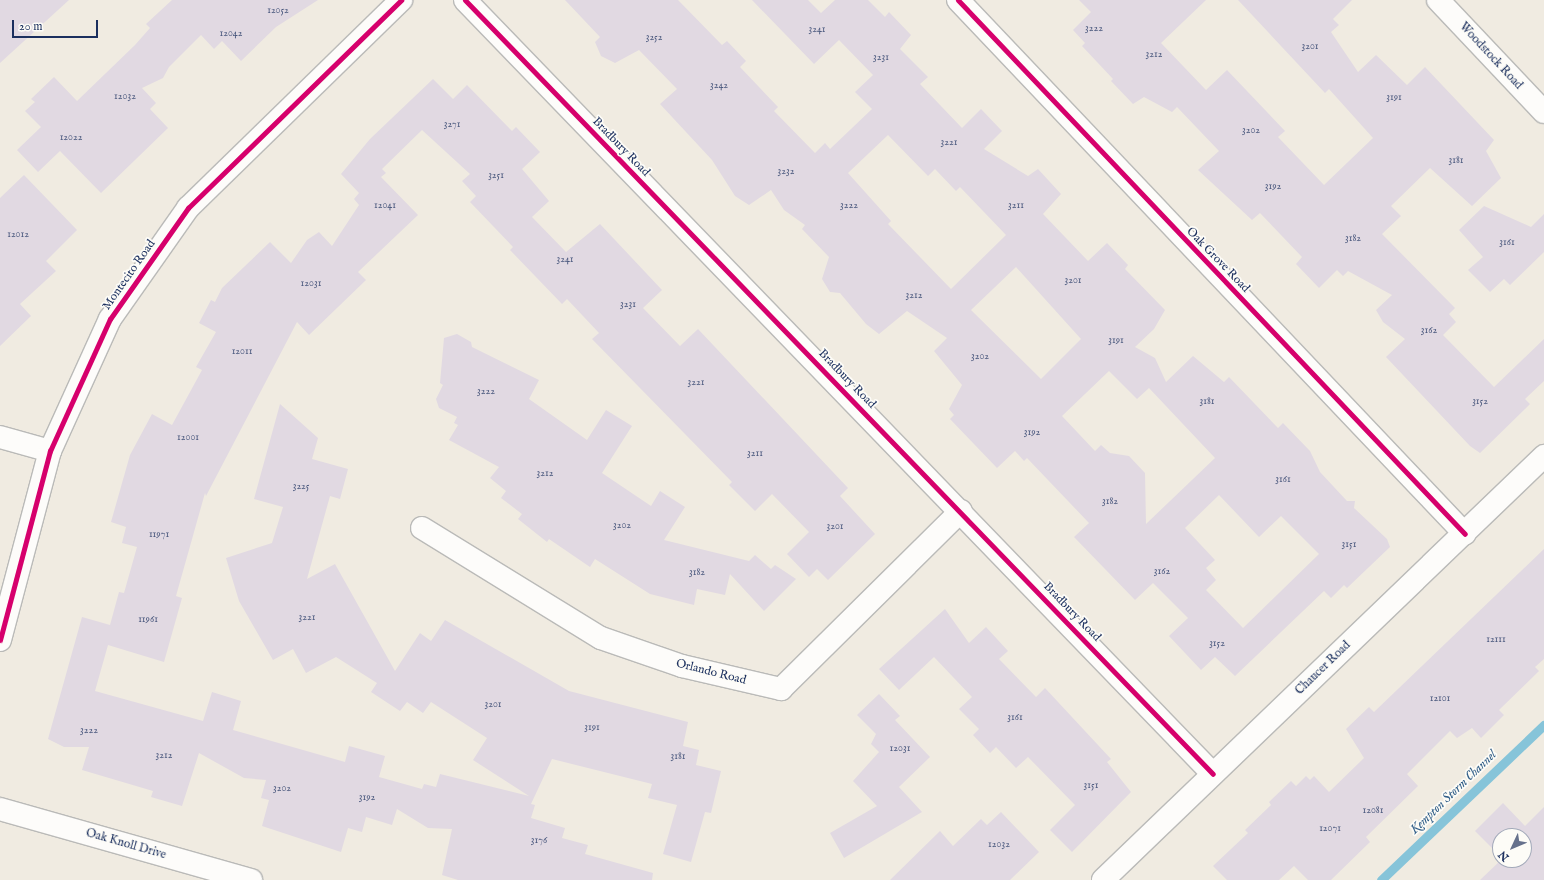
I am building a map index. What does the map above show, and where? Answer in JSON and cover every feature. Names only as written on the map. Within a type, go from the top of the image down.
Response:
[{"type":"street","name":"Montecito Road","points":[[0,640],[50,451],[110,319],[188,208],[401,0]]},
{"type":"street","name":"Bradbury Road","points":[[465,0],[961,511],[1213,774]]},
{"type":"street","name":"Oak Grove Road","points":[[958,0],[1465,534]]},
{"type":"street","name":"Woodstock Road","points":[[1438,0],[1544,112]]},
{"type":"street","points":[[0,437],[50,451]]},
{"type":"street","name":"Chaucer Road","points":[[1103,880],[1465,534],[1544,456]]},
{"type":"street","name":"Orlando Road","points":[[422,528],[601,638],[682,666],[781,689],[961,511]]},
{"type":"street","name":"Oak Knoll Drive","points":[[0,809],[251,880]]},
{"type":"building","points":[[0,0],[69,0],[0,63]]},
{"type":"building","points":[[172,0],[318,0],[276,27],[241,61],[222,41],[214,49],[201,35],[169,67],[163,78],[142,88],[156,103],[150,109],[168,128],[101,193],[60,151],[38,172],[17,150],[41,127],[25,111],[35,102],[31,99],[54,77],[77,101],[135,45],[150,28],[146,24]]},
{"type":"building","points":[[565,0],[678,0],[722,45],[727,41],[746,61],[740,67],[778,107],[774,111],[815,153],[825,143],[830,149],[872,109],[855,92],[873,75],[839,40],[814,64],[752,0],[808,0],[821,13],[835,0],[868,0],[885,17],[889,12],[911,35],[900,49],[928,77],[920,84],[962,128],[981,109],[1002,131],[984,149],[1028,176],[1038,169],[1061,194],[1043,214],[1088,261],[1107,243],[1128,265],[1125,269],[1165,310],[1154,329],[1135,347],[1155,358],[1166,382],[1193,356],[1224,382],[1229,377],[1278,428],[1283,423],[1310,451],[1320,472],[1347,501],[1355,501],[1354,508],[1387,539],[1390,547],[1347,588],[1344,585],[1331,598],[1324,591],[1235,676],[1215,657],[1201,670],[1169,636],[1188,618],[1153,583],[1135,600],[1074,537],[1089,523],[1027,458],[1024,461],[1015,451],[997,468],[950,419],[954,415],[949,409],[962,385],[934,351],[947,338],[907,311],[879,334],[866,324],[840,293],[830,292],[822,279],[829,257],[802,229],[805,225],[784,210],[771,190],[749,205],[735,196],[712,160],[660,104],[677,89],[639,50],[615,63],[601,56],[595,42],[600,37]],"holes":[[[888,135],[928,176],[935,169],[956,191],[960,187],[1006,235],[951,289],[888,224],[891,221],[848,173]],[[1016,267],[1081,339],[1041,379],[971,310]],[[1109,371],[1137,399],[1149,388],[1215,458],[1146,524],[1145,473],[1129,456],[1110,453],[1101,445],[1095,451],[1062,416]],[[1219,495],[1259,537],[1281,516],[1319,554],[1243,628],[1206,590],[1216,580],[1206,568],[1215,560],[1185,528]]]},
{"type":"building","points":[[1079,0],[1206,0],[1161,43],[1206,90],[1227,70],[1285,131],[1278,137],[1324,185],[1373,138],[1329,89],[1325,93],[1238,0],[1352,0],[1333,19],[1339,25],[1331,32],[1358,72],[1376,55],[1407,85],[1425,67],[1494,140],[1486,151],[1501,178],[1472,206],[1430,168],[1391,206],[1401,216],[1382,234],[1455,308],[1449,314],[1456,322],[1443,335],[1494,387],[1544,339],[1544,381],[1525,399],[1530,404],[1480,453],[1470,446],[1386,357],[1405,339],[1383,322],[1376,310],[1392,295],[1348,271],[1343,276],[1337,270],[1319,288],[1296,264],[1302,257],[1260,213],[1252,220],[1198,170],[1219,151],[1177,107],[1172,112],[1144,97],[1133,104],[1111,81],[1113,79],[1082,46],[1085,43],[1073,30],[1091,12]]},
{"type":"building","points":[[433,79],[453,99],[467,85],[512,131],[516,127],[540,152],[522,169],[549,201],[532,217],[566,252],[600,224],[662,290],[643,308],[680,346],[698,329],[848,488],[840,496],[875,534],[828,580],[817,569],[809,577],[787,554],[809,532],[772,494],[755,511],[729,485],[732,482],[592,339],[599,333],[567,299],[562,304],[510,250],[513,247],[470,202],[476,196],[462,181],[470,174],[422,130],[382,169],[386,173],[381,177],[418,215],[358,272],[366,280],[309,335],[297,322],[206,496],[205,493],[176,596],[182,598],[164,662],[108,645],[95,691],[203,721],[212,692],[241,701],[233,730],[345,762],[349,746],[385,756],[379,777],[422,789],[424,784],[436,787],[440,774],[529,796],[473,760],[487,738],[431,702],[423,713],[407,702],[400,711],[371,692],[377,683],[336,657],[306,673],[293,649],[273,660],[239,601],[226,558],[272,543],[283,507],[254,499],[280,404],[318,438],[312,459],[348,469],[340,499],[330,496],[307,579],[335,564],[395,671],[420,633],[431,641],[445,620],[569,691],[688,722],[683,746],[699,750],[696,765],[721,771],[711,813],[705,812],[691,862],[663,854],[677,805],[648,798],[652,784],[552,759],[531,804],[535,805],[531,818],[565,828],[562,838],[588,845],[585,854],[653,873],[652,880],[458,880],[442,875],[452,829],[428,828],[397,809],[392,825],[366,817],[362,832],[348,828],[341,852],[262,826],[269,800],[261,798],[266,780],[244,778],[199,753],[182,806],[151,797],[153,791],[82,770],[89,747],[64,747],[48,739],[82,617],[110,625],[119,592],[124,593],[137,547],[122,543],[126,527],[111,522],[130,455],[152,414],[172,425],[202,370],[196,367],[216,332],[199,323],[211,300],[215,302],[222,288],[270,242],[291,263],[307,240],[319,232],[332,246],[359,205],[354,199],[359,193],[341,174],[370,139]]},
{"type":"building","points":[[24,175],[77,230],[46,261],[56,271],[20,304],[31,316],[0,346],[0,198]]},
{"type":"building","points":[[1484,206],[1531,227],[1544,214],[1544,252],[1510,285],[1504,279],[1490,292],[1468,270],[1483,257],[1459,230]]},
{"type":"building","points":[[457,334],[471,342],[472,347],[539,380],[529,399],[587,440],[606,410],[632,426],[602,473],[651,506],[660,491],[685,507],[664,540],[749,561],[755,555],[771,569],[775,565],[796,579],[764,611],[730,574],[725,595],[697,589],[694,605],[650,594],[595,559],[590,567],[549,539],[547,542],[518,519],[522,514],[501,498],[506,491],[490,478],[499,467],[449,440],[458,425],[454,423],[457,417],[439,408],[436,399],[443,385],[440,383],[444,338]]},
{"type":"building","points":[[1544,549],[1544,659],[1535,667],[1539,671],[1499,710],[1504,715],[1481,738],[1472,728],[1457,738],[1450,731],[1407,774],[1418,786],[1366,837],[1370,842],[1331,880],[1308,880],[1294,866],[1279,880],[1227,880],[1213,866],[1248,833],[1245,830],[1271,805],[1269,802],[1291,781],[1296,786],[1306,776],[1310,780],[1314,776],[1329,792],[1364,758],[1346,729],[1369,707],[1374,712]]},
{"type":"building","points":[[945,609],[969,643],[986,627],[1008,651],[999,659],[1036,697],[1045,688],[1111,759],[1107,762],[1131,792],[1072,852],[1050,830],[1075,805],[1028,757],[1016,768],[996,747],[990,753],[973,735],[979,729],[959,709],[972,697],[934,657],[899,690],[879,669]]},
{"type":"building","points":[[879,694],[900,716],[895,720],[930,757],[899,787],[922,812],[844,858],[830,833],[877,806],[853,781],[879,752],[871,744],[876,734],[857,715]]},
{"type":"building","points":[[1503,803],[1525,826],[1544,807],[1544,880],[1480,880],[1493,868],[1532,868],[1532,828],[1492,828],[1492,848],[1475,831]]},
{"type":"building","points":[[1001,812],[1039,852],[1010,880],[890,880],[940,831],[953,846],[981,819],[987,825]]},
{"type":"waterway","name":"Kempton Storm Channel","points":[[1381,880],[1544,725]]},
{"type":"cycle path","points":[[0,640],[50,451],[110,319],[188,208],[401,0]]},
{"type":"cycle path","points":[[465,0],[1213,774]]},
{"type":"cycle path","points":[[958,0],[1465,534]]}]
